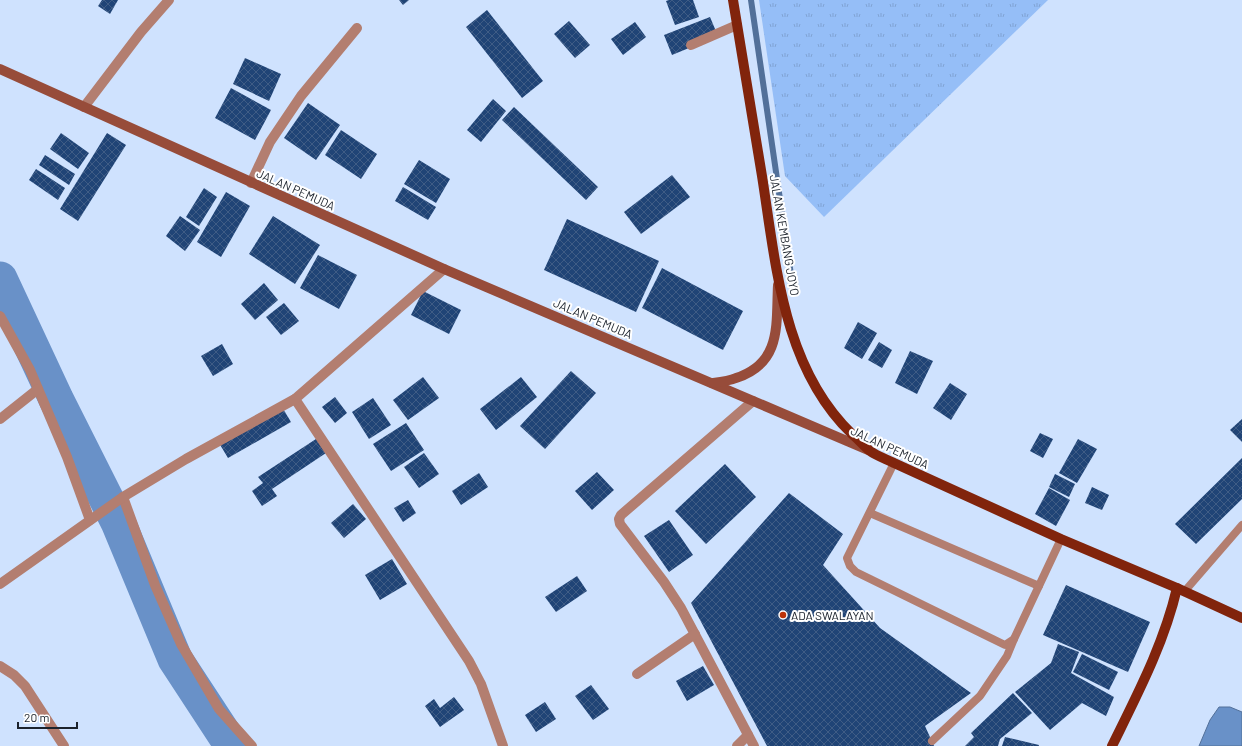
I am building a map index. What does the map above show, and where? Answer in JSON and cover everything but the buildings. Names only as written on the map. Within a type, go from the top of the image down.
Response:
[{"type":"main road","name":"JALAN KEMBANG JOYO","points":[[733,0],[779,284],[793,335],[810,376],[826,404],[841,424],[869,450]]},
{"type":"main road","name":"JALAN PEMUDA","points":[[0,69],[444,269],[869,450],[1061,540],[1242,618]]},
{"type":"main road","points":[[712,383],[749,373],[762,363],[771,351],[776,333],[779,284]]},
{"type":"main road","points":[[1112,746],[1159,647],[1180,590]]},
{"type":"street","points":[[84,107],[141,32],[169,0]]},
{"type":"street","points":[[691,45],[737,25]]},
{"type":"street","points":[[252,183],[270,142],[301,96],[357,28]]},
{"type":"street","points":[[0,584],[102,511],[186,459],[295,399],[444,269]]},
{"type":"street","points":[[0,316],[30,370],[67,458],[90,520]]},
{"type":"street","points":[[0,419],[38,389]]},
{"type":"street","points":[[295,399],[469,661],[481,684],[503,746]]},
{"type":"street","points":[[753,401],[621,515],[619,519],[620,524],[671,593],[695,634],[754,746]]},
{"type":"street","points":[[120,500],[181,644],[219,709],[252,746]]},
{"type":"street","points":[[637,674],[695,634]]},
{"type":"street","points":[[0,666],[14,675],[25,686],[64,746]]},
{"type":"street","points":[[737,746],[748,734]]},
{"type":"lane","points":[[894,463],[847,558],[850,566],[856,572],[1005,645],[1014,639]]},
{"type":"lane","points":[[870,513],[1039,586]]},
{"type":"lane","points":[[1180,590],[1242,525]]},
{"type":"lane","points":[[932,741],[980,696],[1007,656],[1061,540]]},
{"type":"green space","points":[[759,0],[1048,0],[824,217],[785,176]]},
{"type":"shaded area","points":[[1219,707],[1230,707],[1242,712],[1242,746],[1199,746],[1210,720]]},
{"type":"waterway","points":[[751,0],[791,275]]},
{"type":"waterway","points":[[0,279],[56,399],[118,522],[175,659],[232,746]]},
{"type":"place","name":"ADA SWALAYAN","points":[[783,615]]}]
